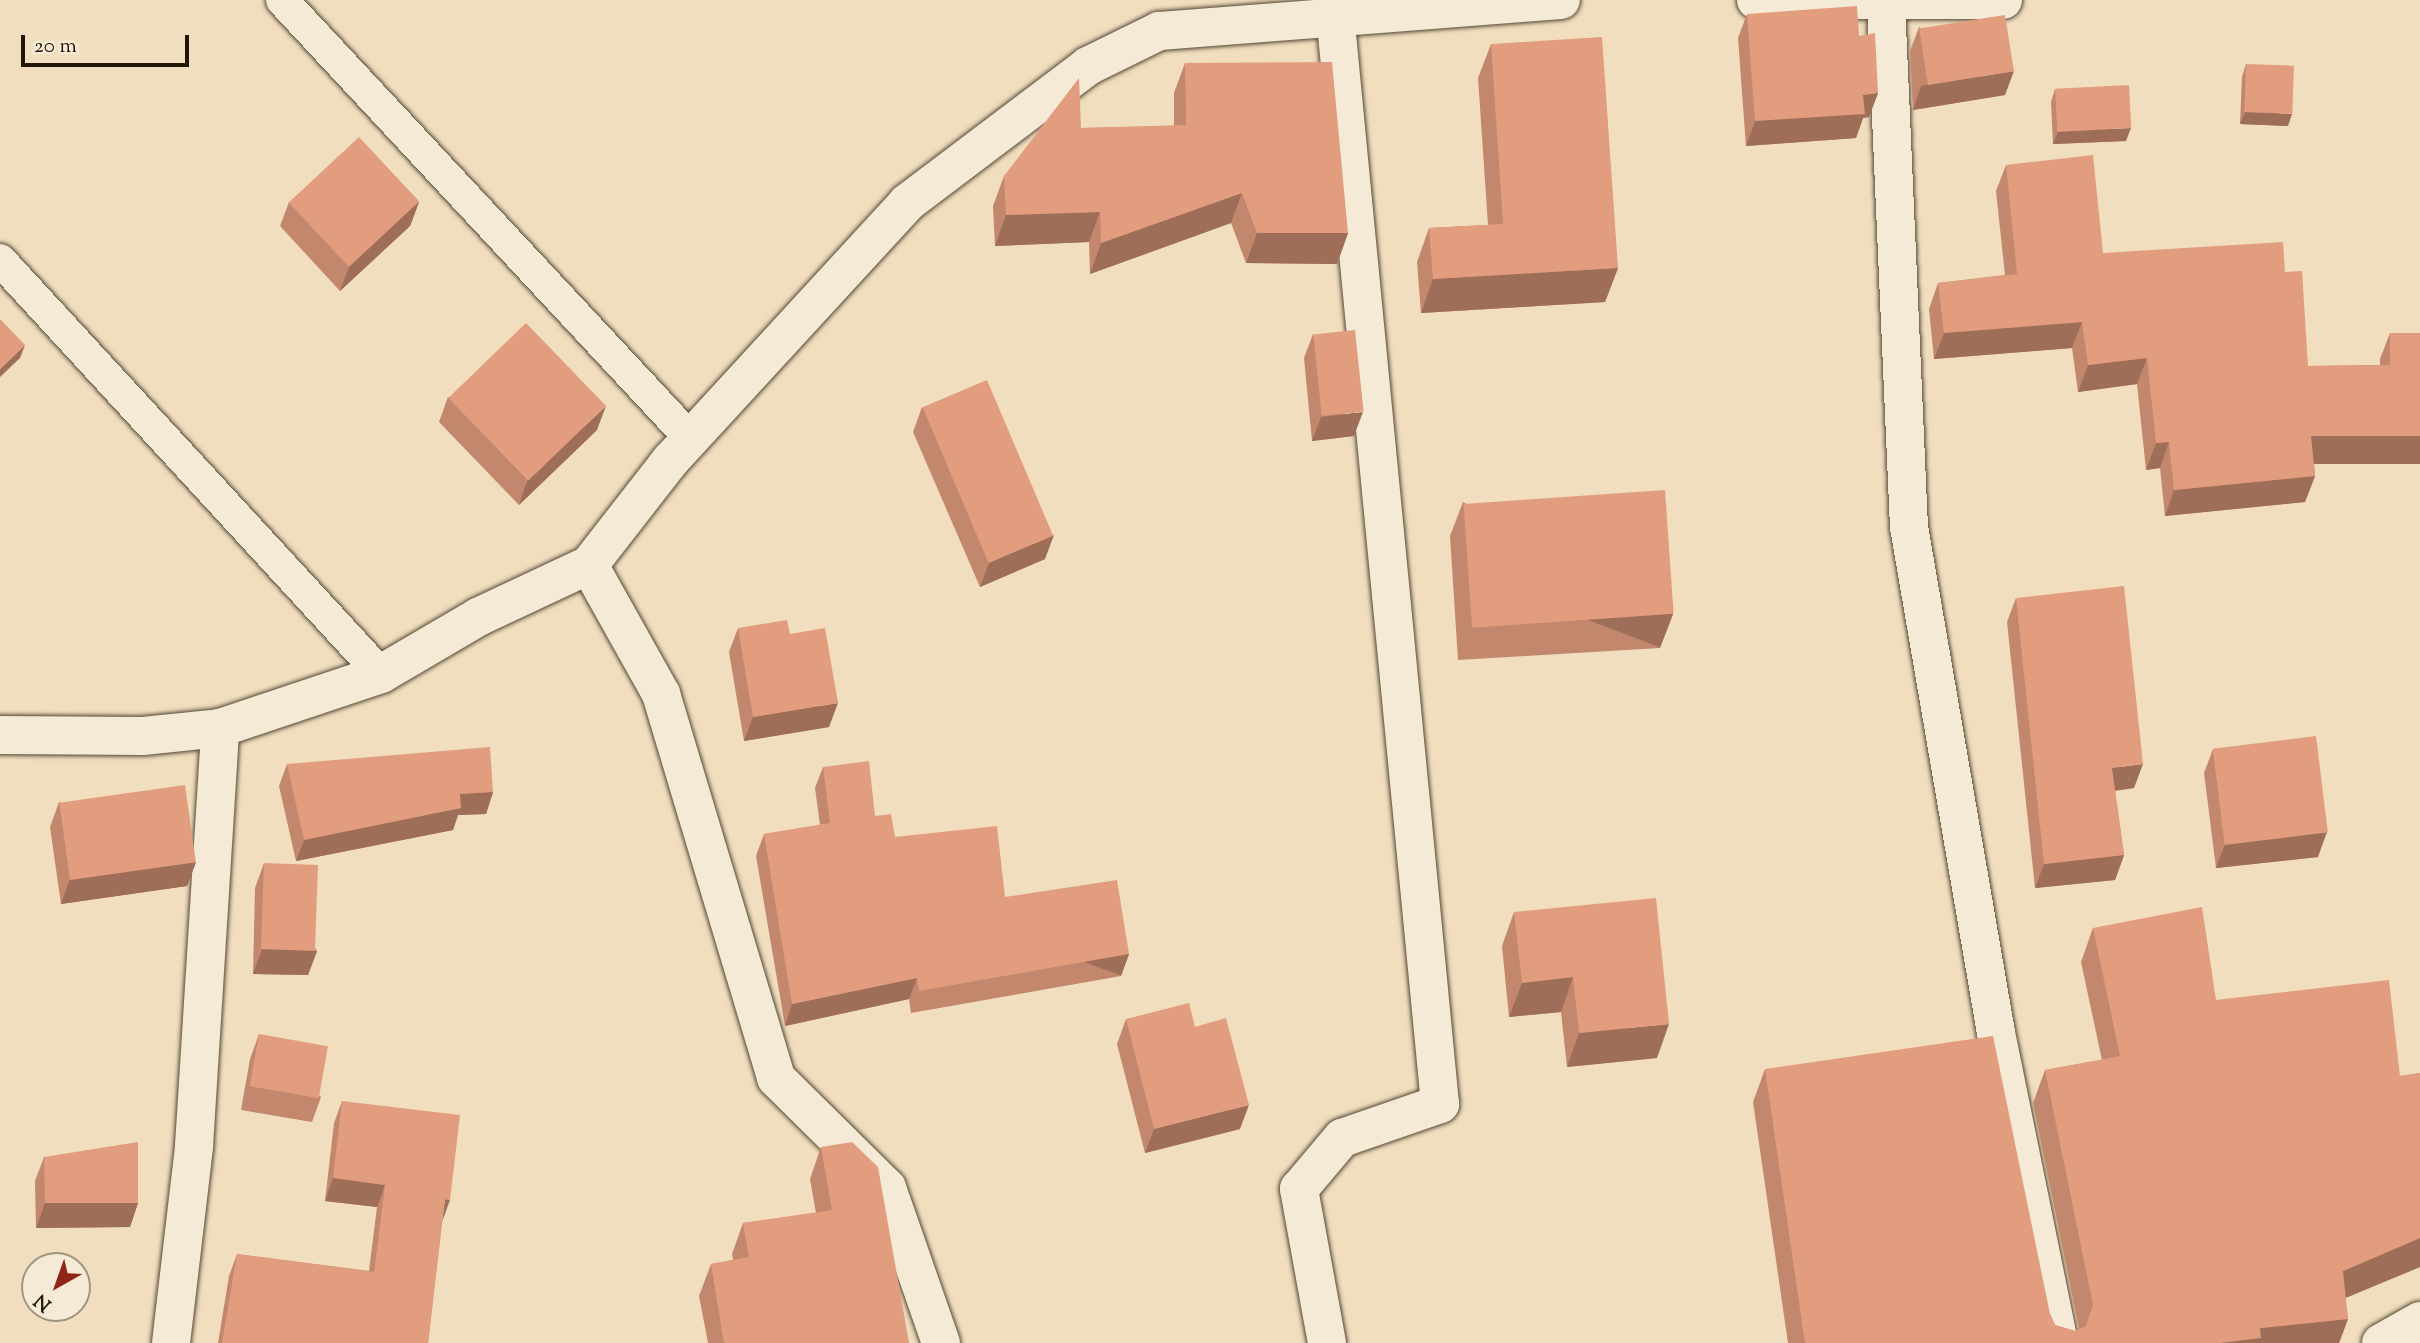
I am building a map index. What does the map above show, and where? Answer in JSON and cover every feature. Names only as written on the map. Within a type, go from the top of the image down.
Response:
[{"type":"street","points":[[0,735],[143,736],[220,728],[381,674],[478,617],[589,565],[691,439],[907,203],[1088,66],[1159,31],[1335,14],[1561,0]]},
{"type":"street","points":[[1756,0],[1886,3],[2003,0]]},
{"type":"street","points":[[1886,3],[1909,527],[1996,1034],[2059,1343]]},
{"type":"street","points":[[1327,1343],[1299,1189],[1342,1138],[1440,1104],[1335,14]]},
{"type":"street","points":[[589,565],[660,694],[776,1078],[887,1188],[941,1343]]},
{"type":"street","points":[[171,1343],[194,1146],[220,728]]},
{"type":"street","points":[[2381,1343],[2420,1321]]},
{"type":"lane","points":[[282,0],[691,439]]},
{"type":"lane","points":[[0,260],[381,674]]},
{"type":"building","points":[[1857,6],[1859,36],[1875,33],[1878,93],[1863,95],[1865,114],[1755,121],[1747,14]]},
{"type":"building","points":[[2005,15],[2014,71],[1928,85],[1919,29]]},
{"type":"building","points":[[1602,37],[1618,268],[1433,279],[1429,228],[1503,224],[1491,44]]},
{"type":"building","points":[[1332,62],[1348,233],[1257,233],[1242,193],[1101,243],[1100,212],[1006,215],[1004,176],[1079,78],[1081,128],[1186,125],[1185,63]]},
{"type":"building","points":[[2246,64],[2294,66],[2292,114],[2244,112]]},
{"type":"building","points":[[2129,85],[2131,128],[2057,132],[2055,89]]},
{"type":"building","points":[[359,137],[419,201],[349,267],[289,202]]},
{"type":"building","points":[[2093,155],[2103,253],[2283,242],[2285,272],[2302,271],[2308,366],[2390,365],[2390,333],[2420,333],[2420,436],[2311,436],[2315,476],[2174,490],[2169,442],[2156,443],[2147,358],[2088,365],[2082,322],[1944,333],[1938,283],[2017,274],[2006,165]]},
{"type":"building","points":[[0,319],[25,345],[0,369]]},
{"type":"building","points":[[526,323],[606,406],[528,481],[448,398]]},
{"type":"building","points":[[1355,330],[1364,412],[1322,416],[1313,334]]},
{"type":"building","points":[[987,380],[1053,536],[989,563],[923,407]]},
{"type":"building","points":[[1665,490],[1674,614],[1472,628],[1463,504]]},
{"type":"building","points":[[2124,586],[2143,764],[2112,768],[2124,855],[2044,864],[2016,598]]},
{"type":"building","points":[[787,620],[790,634],[825,628],[838,703],[753,717],[738,628]]},
{"type":"building","points":[[2316,736],[2328,832],[2225,845],[2213,749]]},
{"type":"building","points":[[490,747],[493,792],[460,794],[461,808],[304,840],[287,764]]},
{"type":"building","points":[[869,761],[875,816],[891,814],[895,837],[997,826],[1005,897],[1117,880],[1129,954],[919,991],[917,978],[792,1004],[764,834],[830,823],[823,767]]},
{"type":"building","points":[[185,785],[196,862],[70,880],[59,803]]},
{"type":"building","points":[[264,863],[318,865],[315,951],[261,949]]},
{"type":"building","points":[[1656,898],[1669,1024],[1579,1033],[1573,977],[1522,983],[1514,912]]},
{"type":"building","points":[[2202,907],[2216,1000],[2389,980],[2400,1076],[2420,1073],[2420,1238],[2343,1271],[2348,1319],[2260,1328],[2261,1338],[2220,1343],[1805,1343],[1765,1069],[1993,1036],[2050,1314],[2055,1325],[2075,1331],[2086,1326],[2093,1305],[2045,1070],[2120,1056],[2093,928]]},
{"type":"building","points":[[1189,1003],[1195,1027],[1226,1018],[1249,1105],[1154,1129],[1126,1019]]},
{"type":"building","points":[[259,1034],[328,1046],[319,1098],[250,1086]]},
{"type":"building","points":[[342,1101],[460,1115],[450,1200],[445,1199],[428,1343],[222,1343],[237,1254],[374,1272],[385,1185],[333,1178]]},
{"type":"building","points":[[138,1142],[138,1203],[45,1203],[44,1157]]},
{"type":"building","points":[[852,1142],[878,1167],[909,1343],[724,1343],[711,1264],[749,1257],[743,1223],[832,1210],[821,1147]]}]
